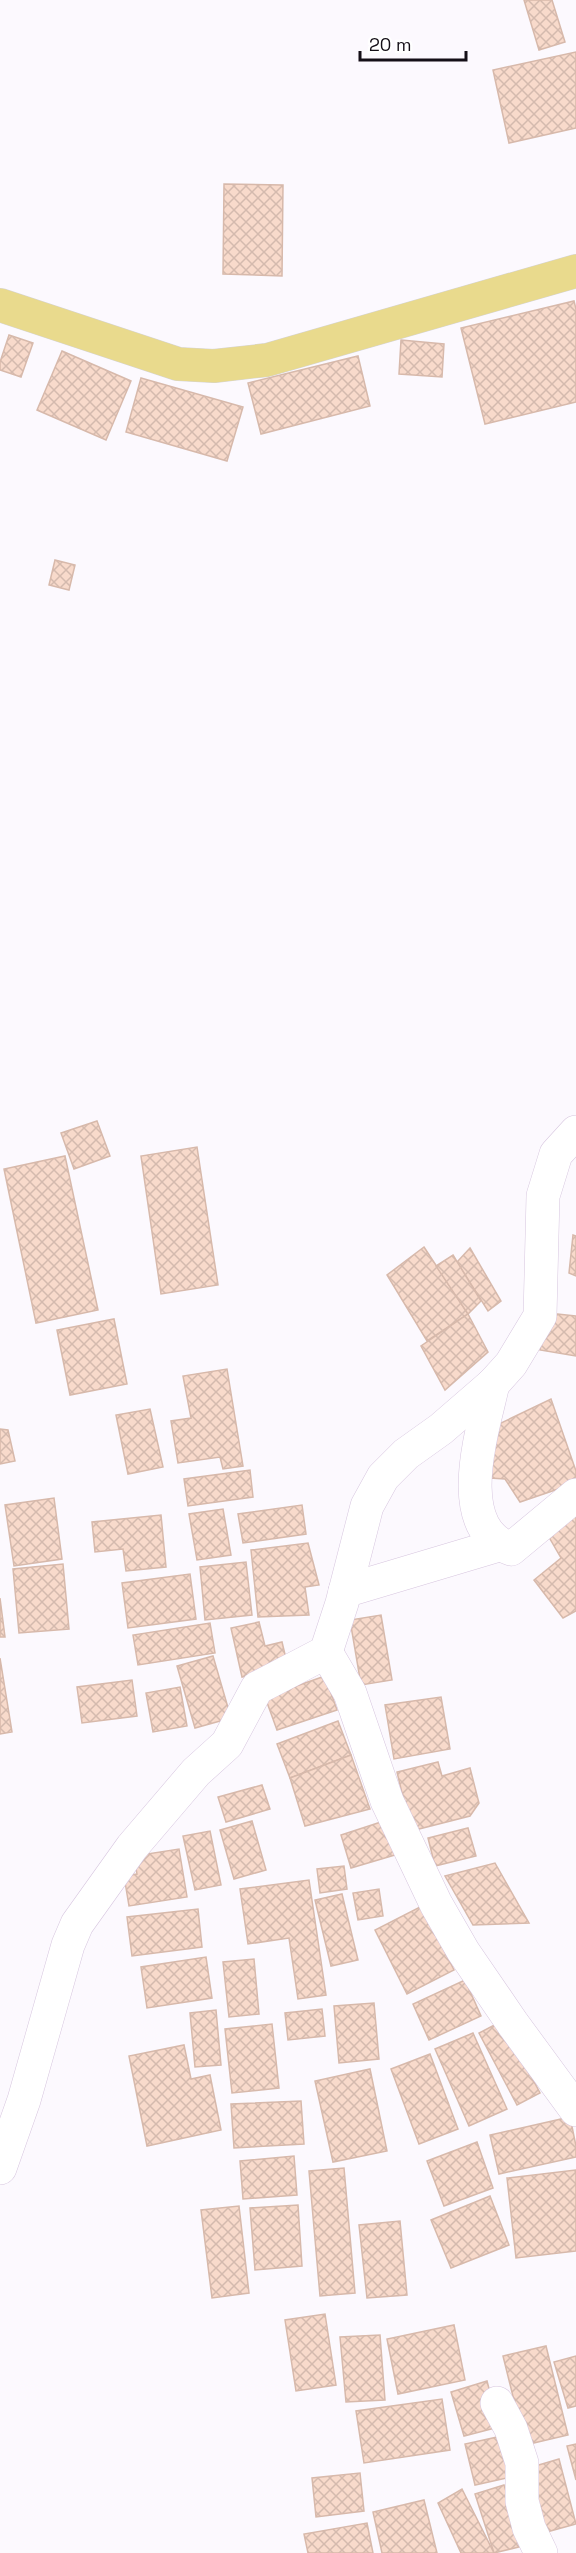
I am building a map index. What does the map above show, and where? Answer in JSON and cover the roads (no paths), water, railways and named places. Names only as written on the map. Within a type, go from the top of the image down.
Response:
[{"type":"main road","points":[[0,306],[178,364],[214,366],[267,360],[576,271]]},
{"type":"street","points":[[0,2168],[24,2100],[68,1945],[77,1924],[132,1847],[172,1799],[196,1772],[228,1744],[257,1688],[326,1652],[345,1591],[367,1506],[383,1477],[406,1454],[441,1429],[493,1384],[511,1364],[540,1316],[543,1196],[556,1154],[576,1132]]},
{"type":"street","points":[[493,1384],[476,1462],[475,1497],[480,1519],[490,1537],[499,1545],[511,1549],[576,1495]]},
{"type":"street","points":[[345,1591],[499,1545]]},
{"type":"street","points":[[326,1652],[350,1694],[387,1801],[435,1904],[506,2015],[576,2110]]},
{"type":"street","points":[[497,2403],[511,2429],[522,2463],[522,2501],[529,2528],[541,2553]]}]
